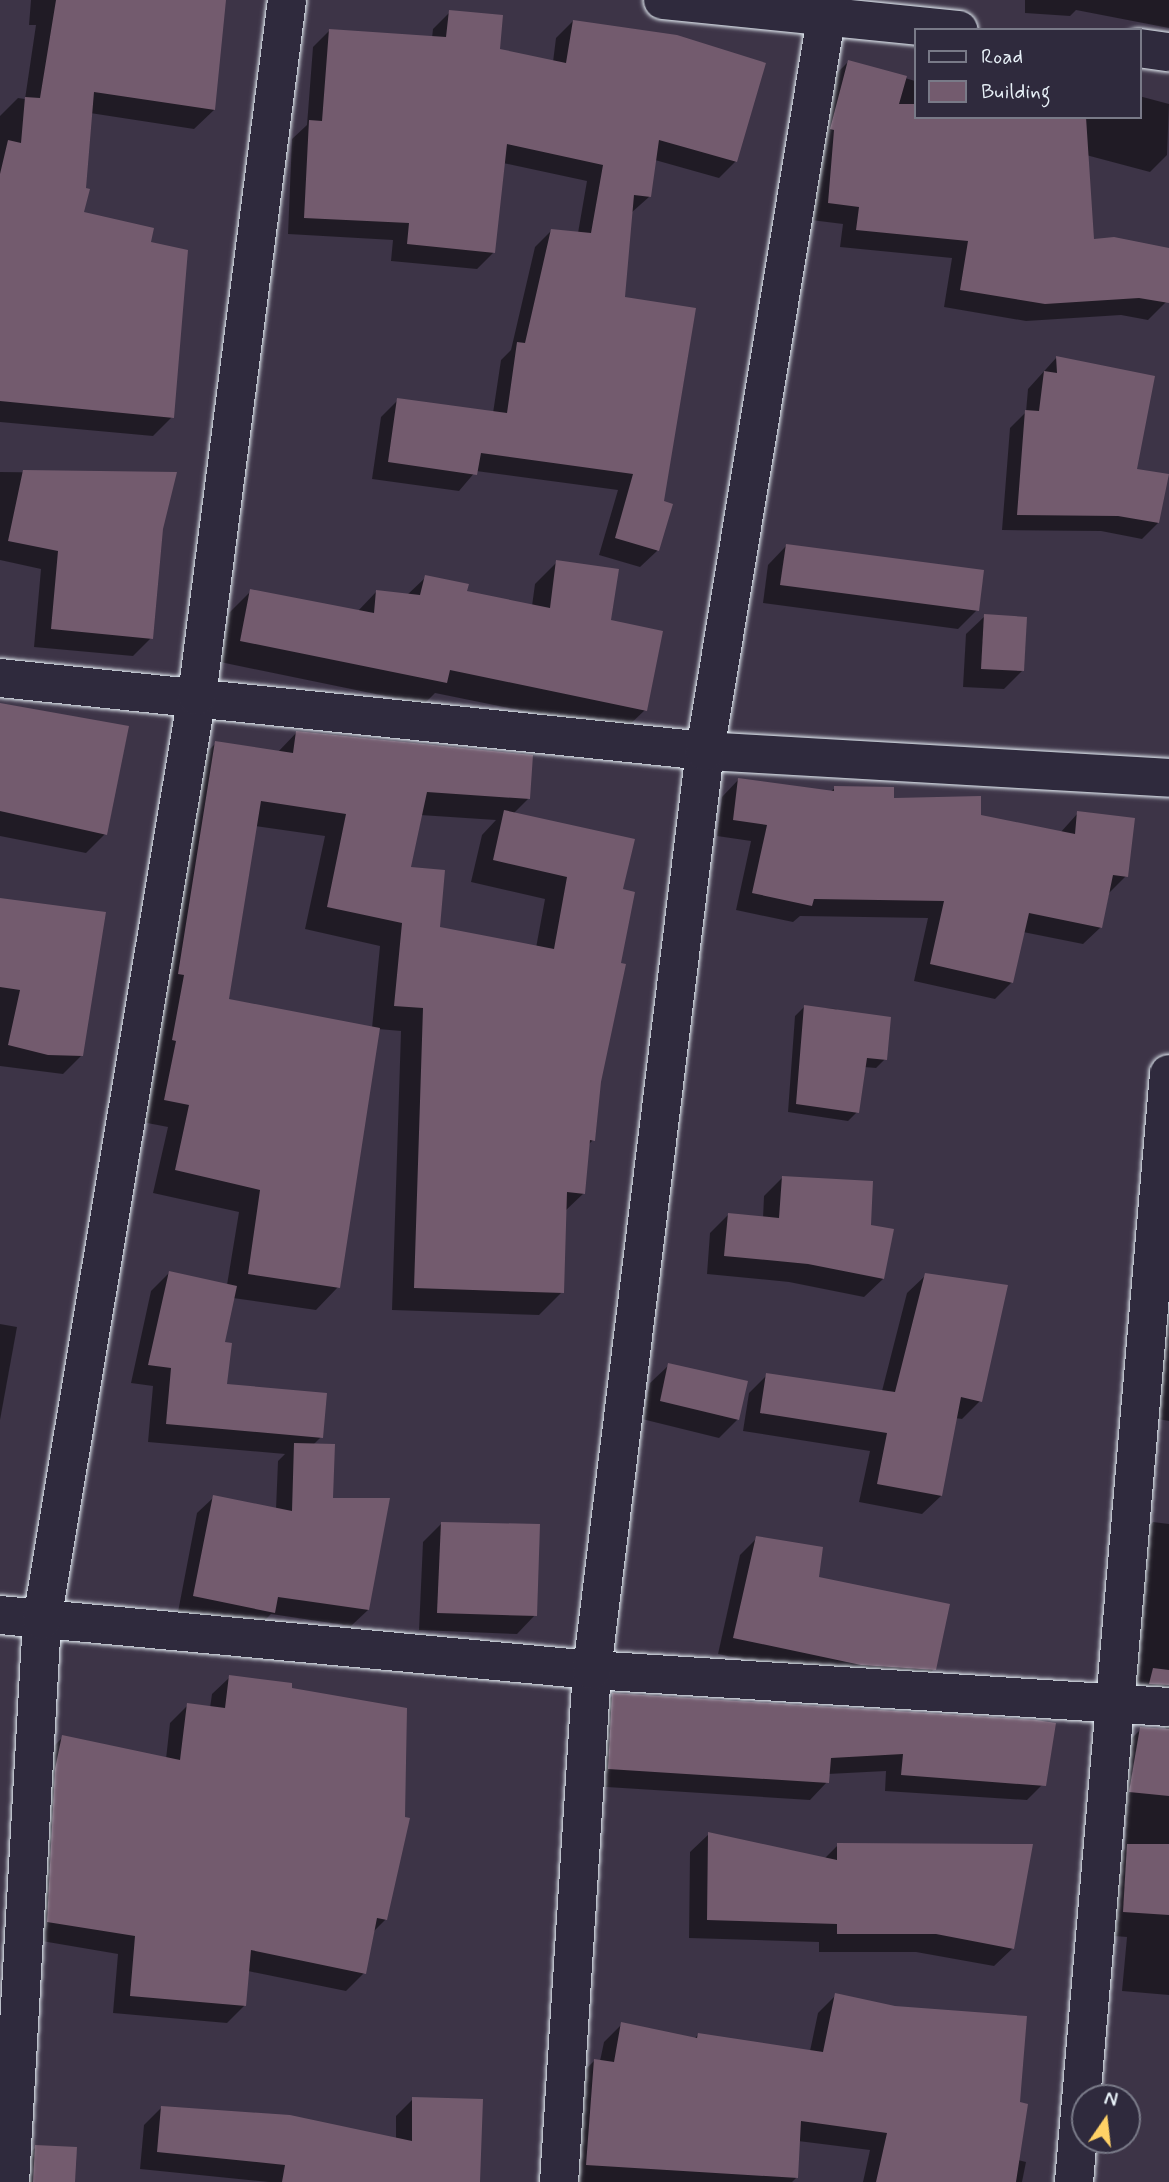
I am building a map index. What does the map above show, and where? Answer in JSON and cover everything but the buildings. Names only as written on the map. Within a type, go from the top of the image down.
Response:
[{"type":"street","points":[[10,2182],[42,1620],[197,696],[287,0]]},
{"type":"street","points":[[663,0],[828,8],[946,28]]},
{"type":"street","points":[[559,2182],[592,1670],[705,751],[828,8]]},
{"type":"street","points":[[1141,48],[1169,52]]},
{"type":"street","points":[[0,678],[197,696],[705,751],[1169,778]]},
{"type":"street","points":[[1074,2182],[1113,1702],[1169,1074]]},
{"type":"street","points":[[0,1615],[592,1670],[1169,1707]]}]
